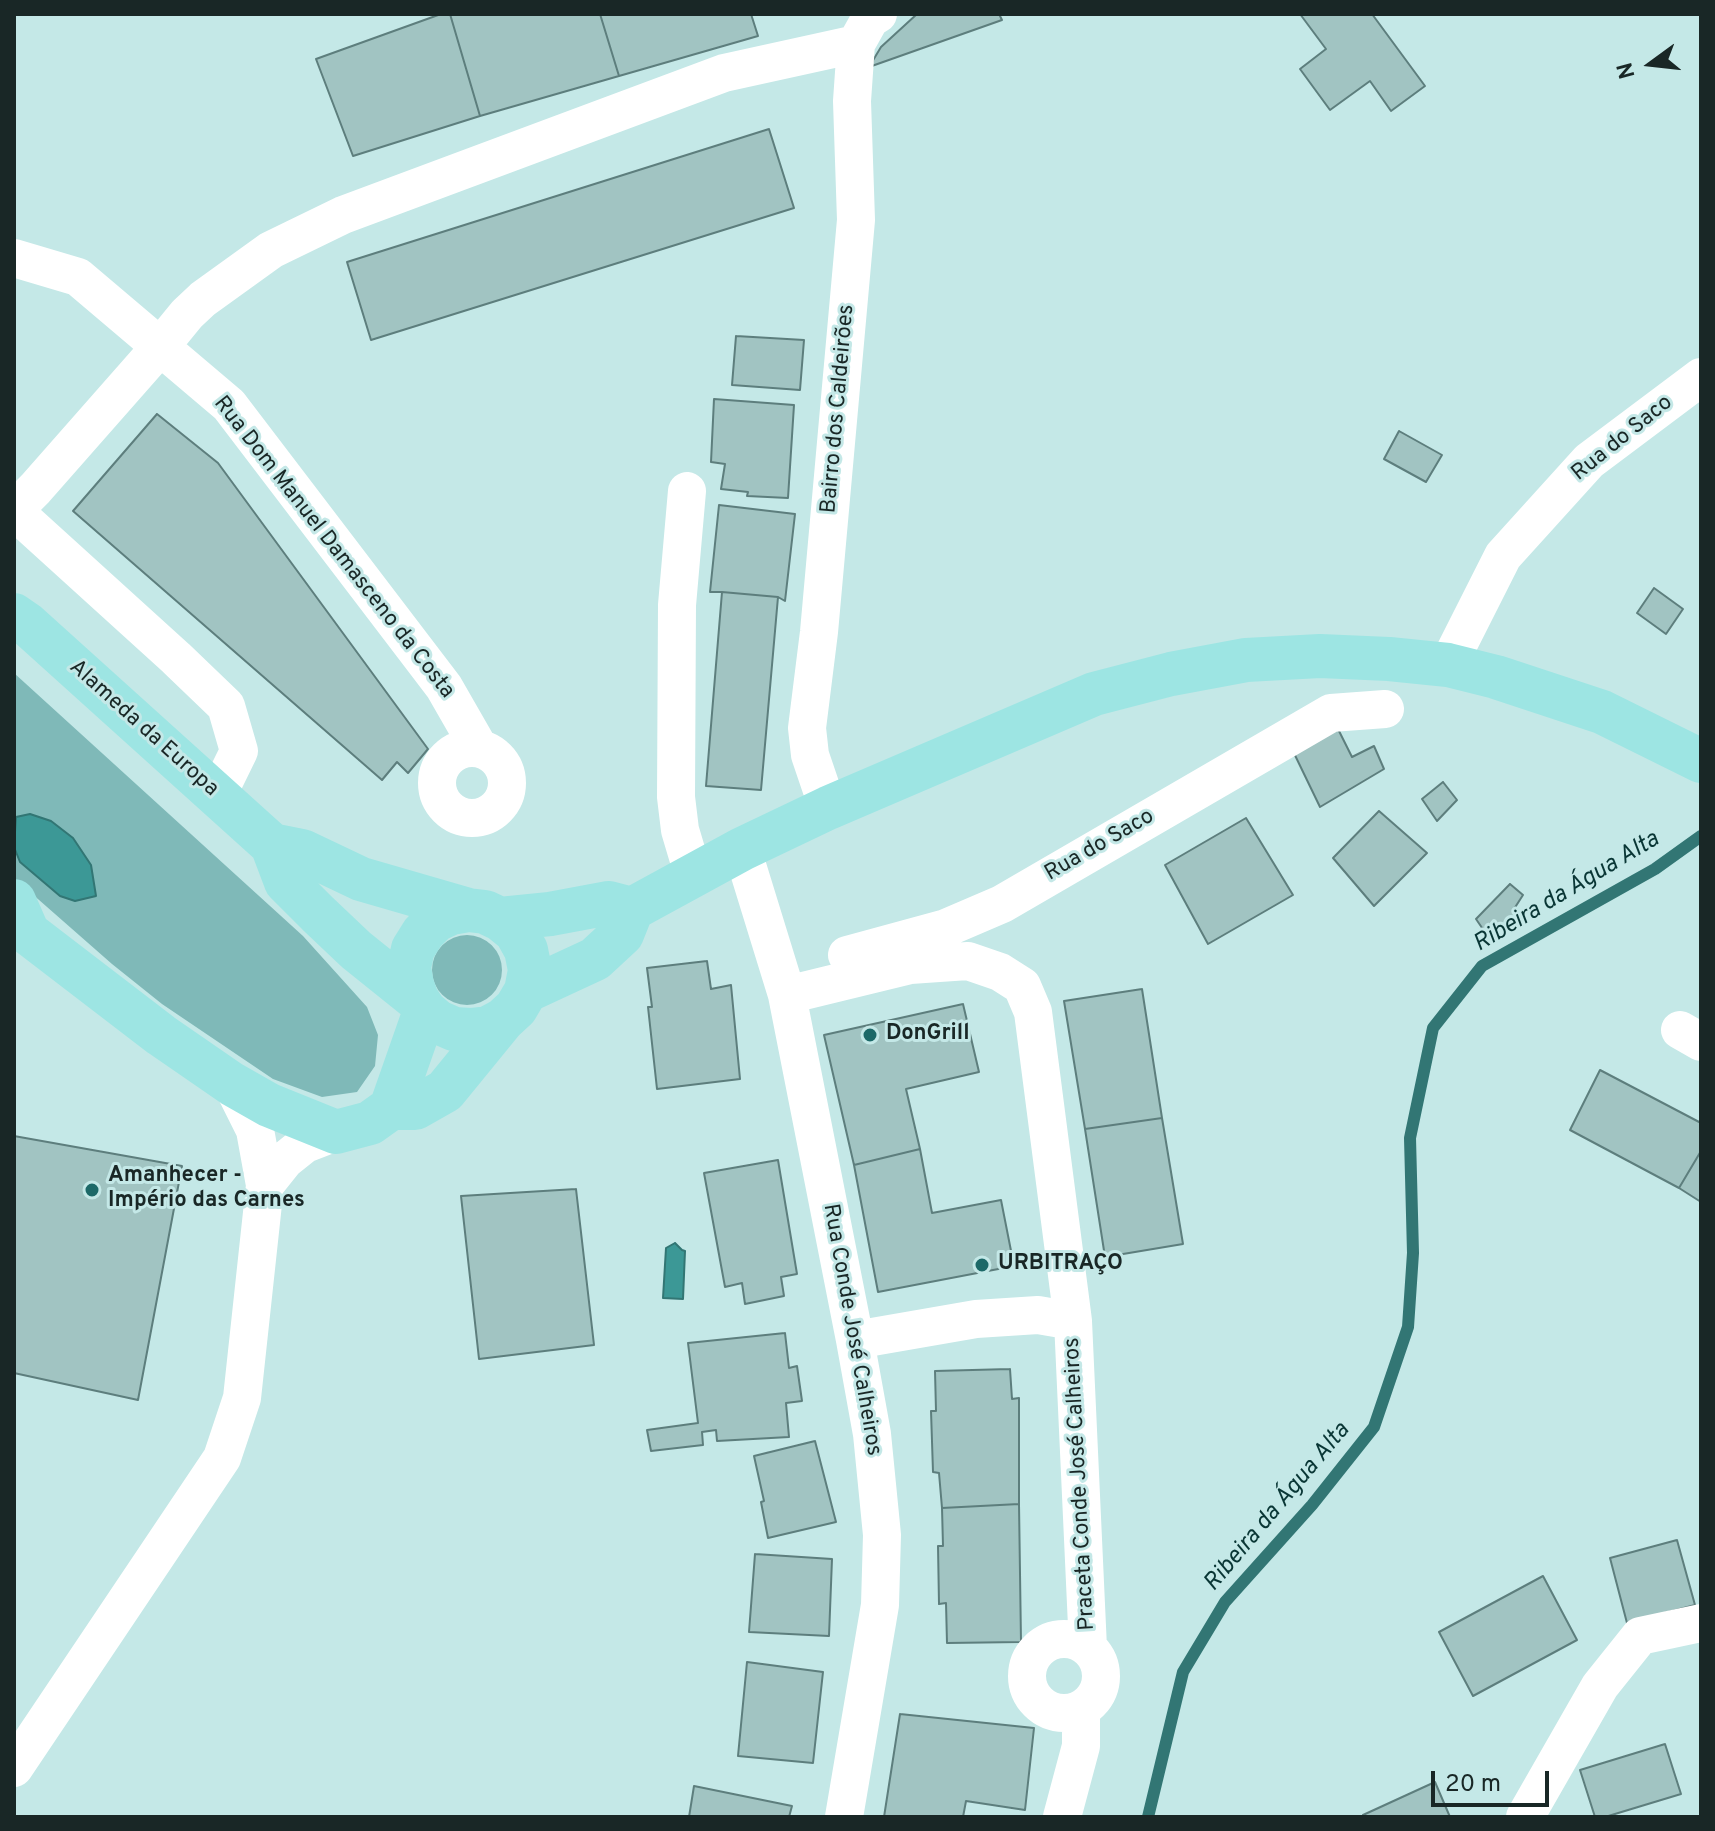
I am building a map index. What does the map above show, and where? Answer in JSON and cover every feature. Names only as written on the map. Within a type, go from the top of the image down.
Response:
[{"type":"main road","name":"Alameda da Europa","points":[[14,615],[272,845],[286,882],[356,950],[438,1022],[454,1029],[488,1028],[515,1006],[595,959],[622,934],[632,909]]},
{"type":"main road","points":[[391,1108],[421,1005],[412,985],[409,967],[413,949],[436,920],[451,913],[550,914],[609,903],[632,909],[742,849],[828,808],[1094,694],[1171,674],[1246,660],[1320,656],[1448,665],[1496,677],[1602,712],[1701,761]]},
{"type":"main road","name":"Alameda da Europa","points":[[272,845],[302,851],[361,879],[484,914]]},
{"type":"main road","points":[[19,922],[161,1035],[232,1084],[269,1105],[336,1132],[370,1123],[391,1108],[415,1108],[445,1091],[515,1006],[530,970],[526,950],[516,932],[484,914]]},
{"type":"street","points":[[217,796],[239,751],[226,706],[14,511],[203,299],[271,250],[343,215],[724,73],[867,29]]},
{"type":"street","name":"Bairro dos Caldeirões","points":[[828,808],[810,755],[807,728],[822,601],[856,220],[852,101],[867,29]]},
{"type":"street","name":"Rua Dom Manuel Damasceno da Costa","points":[[14,258],[78,277],[229,405],[444,687],[479,748]]},
{"type":"street","name":"Rua do Saco","points":[[1448,665],[1503,556],[1589,461],[1701,377]]},
{"type":"street","points":[[687,491],[677,605],[676,797],[680,830],[694,877]]},
{"type":"street","name":"Rua do Saco","points":[[803,991],[847,955],[946,928],[1002,904],[1331,713],[1385,709]]},
{"type":"street","name":"Rua Conde José Calheiros","points":[[742,849],[803,991],[872,1434],[882,1535],[880,1605],[844,1817]]},
{"type":"street","name":"Praceta Conde José Calheiros","points":[[803,991],[910,965],[968,961],[1000,972],[1022,986],[1033,1012],[1073,1321],[1088,1648]]},
{"type":"street","points":[[14,1768],[222,1458],[242,1398],[265,1185],[255,1130],[232,1084]]},
{"type":"street","points":[[265,1185],[285,1160],[305,1144],[336,1132]]},
{"type":"street","name":"Praceta Conde José Calheiros","points":[[855,1340],[976,1319],[1038,1315],[1073,1321]]},
{"type":"street","points":[[1525,1817],[1600,1686],[1640,1636],[1701,1623]]},
{"type":"street","name":"Praceta Conde José Calheiros","points":[[1066,1638],[1078,1641],[1096,1657],[1101,1668],[1101,1681],[1097,1693],[1081,1709],[1056,1713],[1036,1701],[1029,1691],[1026,1678],[1028,1666],[1033,1654],[1042,1645],[1066,1638]]},
{"type":"street","points":[[1062,1817],[1081,1746],[1081,1709]]},
{"type":"shaded area","points":[[14,673],[303,936],[367,1007],[378,1035],[375,1066],[357,1092],[322,1097],[273,1079],[162,1004],[14,878]]},
{"type":"shaded area","points":[[30,814],[51,821],[73,838],[91,865],[96,896],[75,901],[60,896],[20,862],[14,847],[16,817]]},
{"type":"shaded area","points":[[467,935],[492,945],[502,970],[492,995],[467,1005],[442,995],[432,970],[442,945]]},
{"type":"shaded area","points":[[675,1243],[685,1251],[683,1299],[663,1298],[666,1248]]},
{"type":"building","points":[[441,14],[450,14],[480,116],[353,156],[316,59]]},
{"type":"building","points":[[450,14],[600,14],[619,76],[480,116]]},
{"type":"building","points":[[600,14],[751,14],[758,36],[619,76]]},
{"type":"building","points":[[917,14],[999,14],[1002,20],[869,67],[881,47]]},
{"type":"building","points":[[1300,14],[1372,14],[1425,86],[1391,111],[1370,81],[1330,110],[1300,69],[1326,49]]},
{"type":"building","points":[[769,129],[794,208],[371,340],[347,262]]},
{"type":"building","points":[[736,336],[804,340],[800,390],[732,385]]},
{"type":"building","points":[[714,399],[794,405],[788,498],[747,496],[748,492],[721,489],[725,464],[711,462]]},
{"type":"building","points":[[157,414],[218,463],[428,749],[408,773],[397,762],[382,780],[73,511]]},
{"type":"building","points":[[1399,431],[1442,455],[1426,482],[1384,459]]},
{"type":"building","points":[[719,505],[795,514],[785,601],[778,597],[710,592]]},
{"type":"building","points":[[1654,588],[1683,609],[1666,634],[1637,613]]},
{"type":"building","points":[[722,592],[778,597],[761,790],[706,786]]},
{"type":"building","points":[[1335,723],[1352,757],[1374,746],[1384,769],[1320,807],[1291,747]]},
{"type":"building","points":[[1443,782],[1457,800],[1437,821],[1422,799]]},
{"type":"building","points":[[1379,811],[1427,853],[1374,906],[1333,858]]},
{"type":"building","points":[[1246,818],[1293,895],[1208,944],[1165,865]]},
{"type":"building","points":[[1510,884],[1523,895],[1514,909],[1518,914],[1491,941],[1476,919]]},
{"type":"building","points":[[707,961],[711,989],[731,985],[740,1079],[657,1089],[647,968]]},
{"type":"building","points":[[1142,989],[1162,1118],[1085,1129],[1064,1001]]},
{"type":"building","points":[[963,1004],[979,1072],[906,1089],[920,1149],[854,1165],[824,1035]]},
{"type":"building","points":[[1600,1070],[1701,1123],[1701,1151],[1679,1188],[1570,1130]]},
{"type":"building","points":[[1162,1118],[1183,1244],[1105,1257],[1085,1129]]},
{"type":"building","points":[[14,1136],[182,1166],[138,1400],[14,1373]]},
{"type":"building","points":[[920,1149],[932,1213],[1001,1200],[1014,1266],[878,1292],[854,1165]]},
{"type":"building","points":[[1701,1151],[1701,1202],[1679,1188]]},
{"type":"building","points":[[778,1160],[797,1274],[781,1277],[784,1296],[745,1304],[742,1283],[725,1287],[704,1173]]},
{"type":"building","points":[[576,1189],[594,1345],[479,1359],[461,1196]]},
{"type":"building","points":[[785,1333],[789,1368],[797,1366],[802,1401],[786,1403],[789,1437],[717,1441],[716,1430],[702,1432],[703,1445],[651,1451],[647,1430],[698,1423],[688,1343]]},
{"type":"building","points":[[1010,1369],[1012,1399],[1019,1398],[1019,1504],[942,1508],[939,1473],[933,1472],[931,1411],[936,1411],[935,1371]]},
{"type":"building","points":[[815,1441],[836,1522],[768,1538],[754,1456]]},
{"type":"building","points":[[1019,1504],[1021,1642],[947,1643],[946,1603],[939,1604],[938,1546],[943,1546],[942,1508]]},
{"type":"building","points":[[1677,1540],[1695,1605],[1627,1623],[1610,1558]]},
{"type":"building","points":[[755,1554],[832,1559],[829,1636],[749,1632]]},
{"type":"building","points":[[1543,1576],[1577,1640],[1473,1696],[1439,1632]]},
{"type":"building","points":[[747,1662],[823,1672],[813,1763],[738,1756]]},
{"type":"building","points":[[900,1714],[1034,1728],[1025,1810],[966,1801],[963,1817],[884,1817]]},
{"type":"building","points":[[1665,1744],[1681,1794],[1605,1817],[1595,1817],[1580,1770]]},
{"type":"building","points":[[1435,1782],[1450,1817],[1363,1815]]},
{"type":"building","points":[[694,1786],[792,1806],[789,1817],[689,1817]]},
{"type":"waterway","name":"Ribeira da Água Alta","points":[[1148,1817],[1183,1672],[1225,1602],[1312,1505],[1374,1427],[1408,1327],[1413,1253],[1410,1138],[1433,1028],[1482,966],[1655,869],[1701,836]]},
{"type":"place","name":"DonGrill","points":[[870,1035]]},
{"type":"place","name":"Amanhecer - Império das Carnes","points":[[92,1190]]},
{"type":"place","name":"URBITRAÇO","points":[[982,1265]]}]
